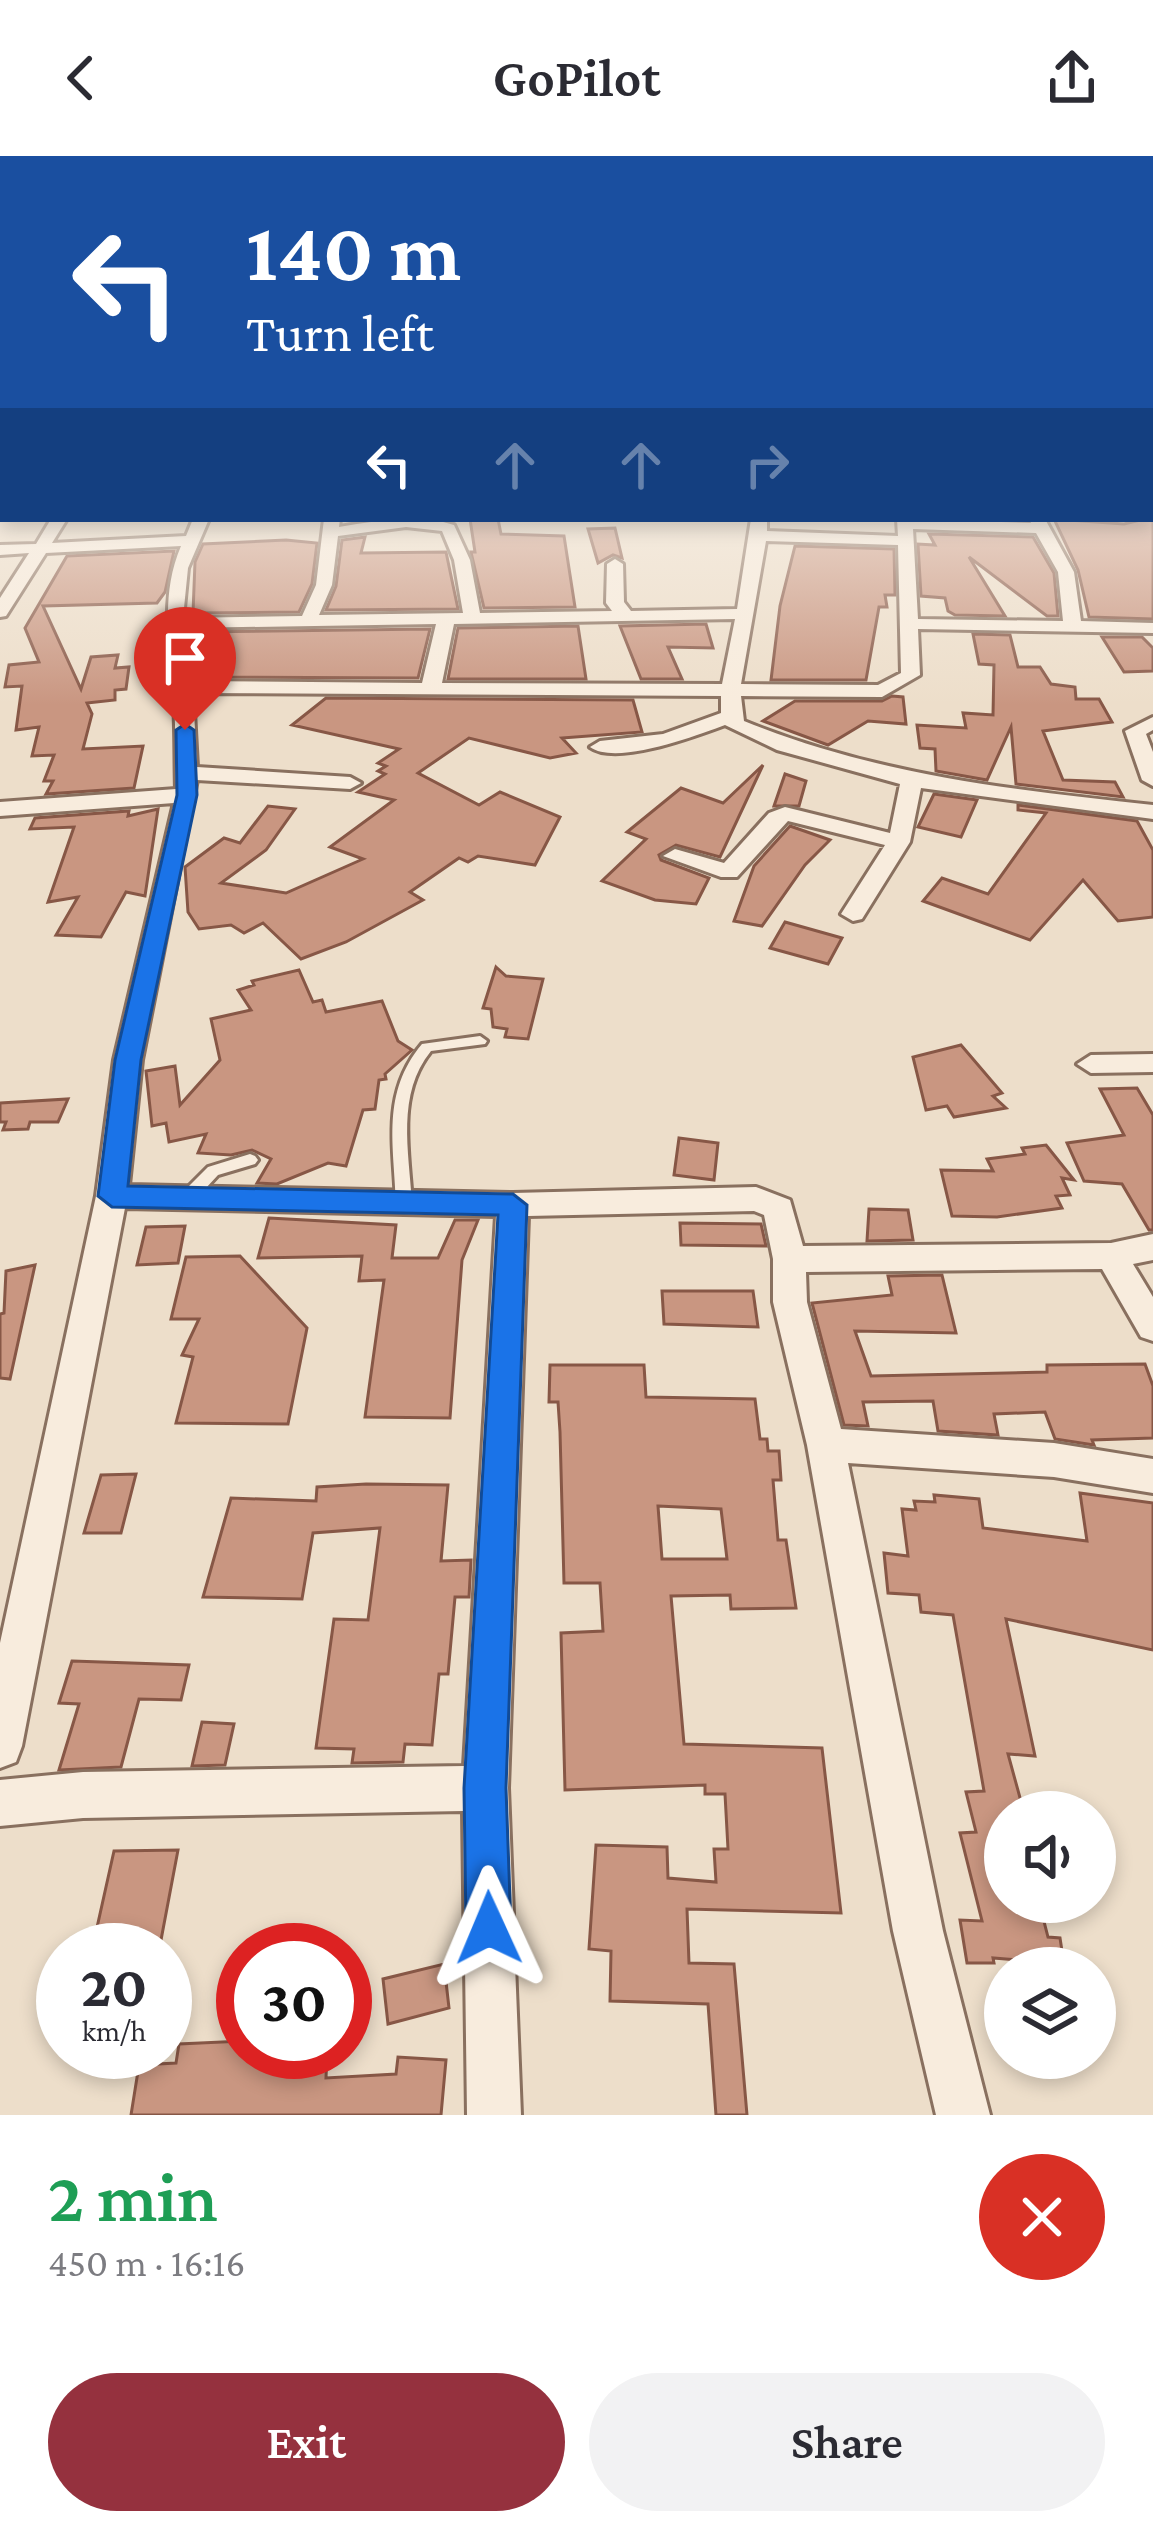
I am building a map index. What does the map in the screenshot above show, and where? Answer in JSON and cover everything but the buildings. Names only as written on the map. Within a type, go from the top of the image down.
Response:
[{"type":"street","points":[[0,612],[57,522]]},
{"type":"street","points":[[309,619],[324,585],[331,526],[439,524],[449,528],[462,560],[462,617]]},
{"type":"street","points":[[728,717],[760,527],[1039,524],[1058,551],[1067,576],[1074,630]]},
{"type":"street","points":[[183,687],[882,691],[911,675],[906,528]]},
{"type":"street","points":[[0,550],[195,530],[180,568],[174,623],[183,687],[187,784],[128,1060],[112,1196],[0,1746]]},
{"type":"street","points":[[615,564],[614,603],[627,617]]},
{"type":"street","points":[[174,623],[747,614]]},
{"type":"street","points":[[431,687],[445,622],[462,617]]},
{"type":"street","points":[[910,624],[1153,628]]},
{"type":"street","points":[[600,747],[666,740],[728,717]]},
{"type":"street","points":[[728,717],[750,732],[807,752],[912,780],[1153,812]]},
{"type":"street","points":[[1153,724],[1136,731],[1135,740],[1153,780]]},
{"type":"street","points":[[853,914],[899,842],[912,780]]},
{"type":"street","points":[[0,809],[187,784],[350,783]]},
{"type":"street","points":[[676,856],[729,872],[785,814],[899,842]]},
{"type":"street","points":[[1091,1064],[1153,1063]]},
{"type":"street","points":[[112,1196],[513,1205],[766,1200],[782,1213],[790,1302],[826,1445],[918,1931],[963,2115]]},
{"type":"street","points":[[494,2115],[485,1788],[513,1205]]},
{"type":"street","points":[[789,1259],[1111,1256],[1153,1247]]},
{"type":"street","points":[[1111,1256],[1153,1327]]},
{"type":"street","points":[[826,1445],[1054,1460],[1153,1476]]},
{"type":"street","points":[[0,1803],[83,1795],[485,1788]]},
{"type":"lane","points":[[404,1203],[401,1092],[409,1067],[428,1047],[480,1041]]},
{"type":"lane","points":[[187,1198],[213,1171],[250,1160]]},
{"type":"route","points":[[185,730],[187,795],[128,1060],[112,1196],[513,1205],[485,1788],[489,1928]]}]
